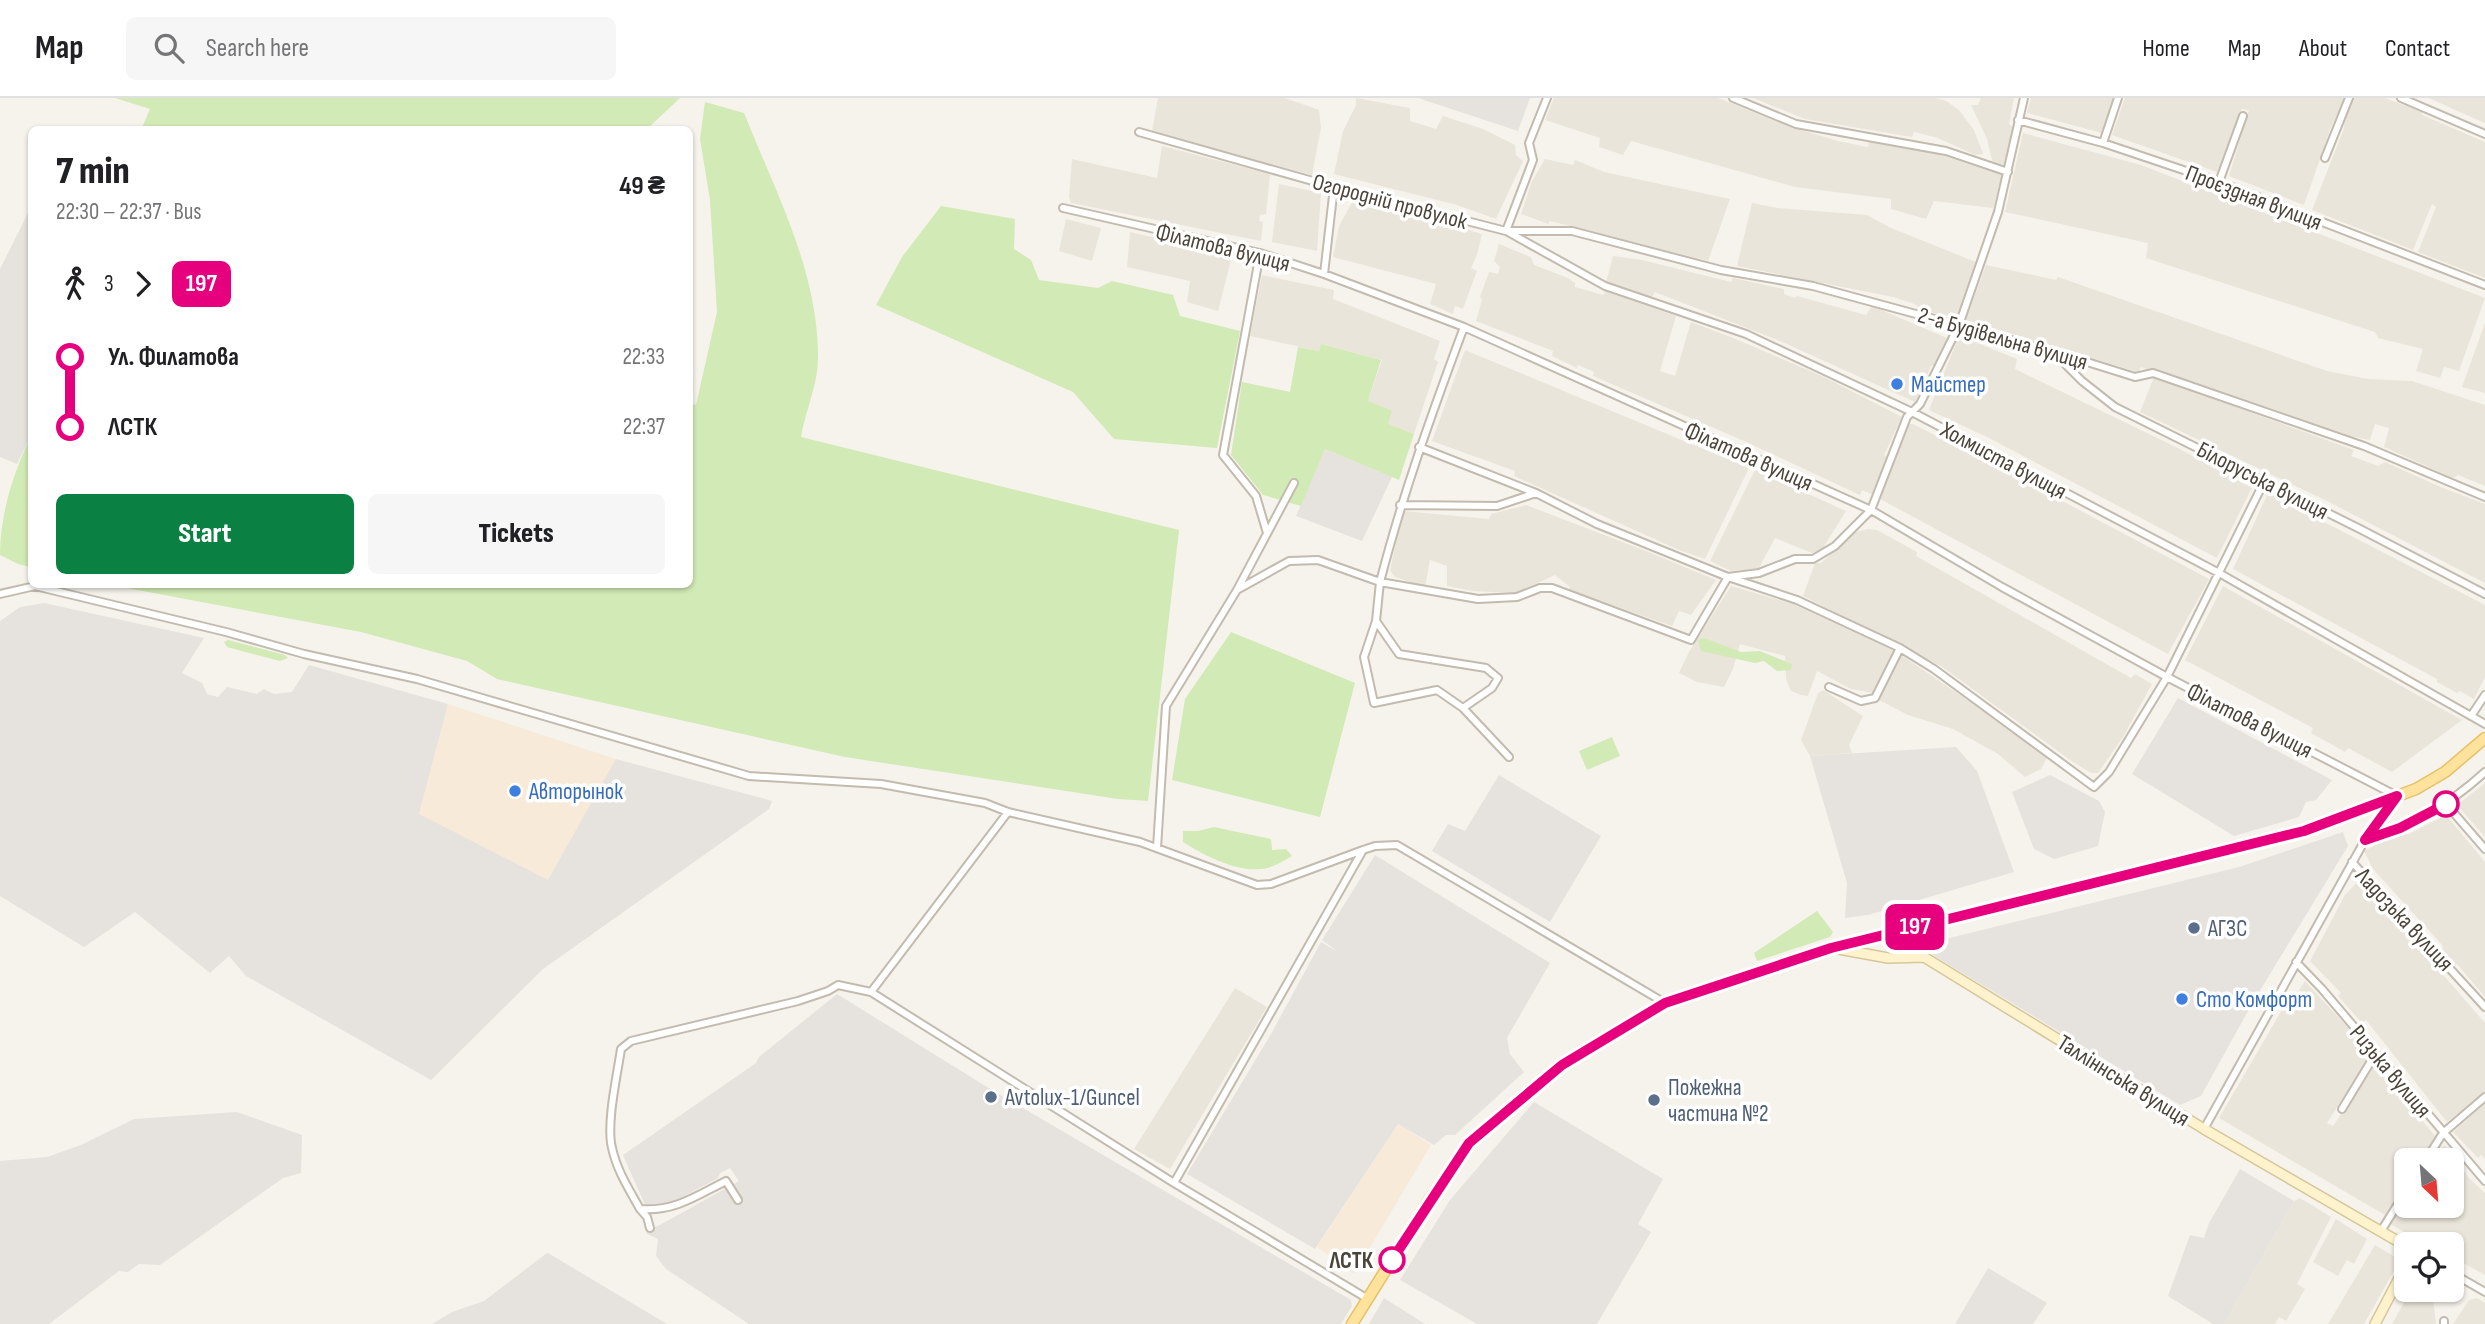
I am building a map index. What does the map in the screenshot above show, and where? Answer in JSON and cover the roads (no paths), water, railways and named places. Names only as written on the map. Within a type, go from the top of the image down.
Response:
[{"type":"main road","points":[[1352,1324],[1469,1143],[1562,1065],[1665,1003],[1831,948],[2304,831],[2416,789],[2445,772],[2485,737]]},
{"type":"street","points":[[1506,231],[1533,160],[1529,143],[1546,98]]},
{"type":"street","points":[[1733,98],[1796,124],[1946,151],[2008,172]]},
{"type":"street","points":[[1728,577],[1759,573],[1795,559],[1813,559],[1835,546],[1871,510],[1907,417],[1920,404],[1959,325],[1984,259],[2008,172],[2024,98]]},
{"type":"street","points":[[2103,144],[2118,98]]},
{"type":"street","points":[[2325,158],[2349,98]]},
{"type":"street","points":[[2401,98],[2485,134]]},
{"type":"street","points":[[2219,182],[2244,116]]},
{"type":"street","name":"Проєздная вулиця","points":[[2018,120],[2103,144],[2219,182],[2485,285]]},
{"type":"street","name":"Огородній провулок","points":[[1139,132],[1334,187],[1506,231]]},
{"type":"street","points":[[1324,274],[1334,187]]},
{"type":"street","name":"Філатова вулиця","points":[[1063,208],[1260,253],[1464,327],[1871,510],[2002,587],[2167,677],[2397,796]]},
{"type":"street","name":"2-а Будівельна вулиця","points":[[1506,231],[1572,231],[1721,270],[1813,286],[2052,351],[2135,377],[2153,373],[2364,446],[2485,497]]},
{"type":"street","name":"Холмиста вулиця","points":[[1506,231],[1605,286],[1746,334],[1912,412],[2219,573],[2485,724]]},
{"type":"street","points":[[1260,253],[1223,455],[1256,496],[1267,533]]},
{"type":"street","points":[[1464,327],[1400,505],[1380,582],[1376,621],[1364,657],[1374,703],[1437,690],[1463,708],[1509,757]]},
{"type":"street","name":"Білоруська вулиця","points":[[2052,351],[2082,381],[2115,407],[2485,594]]},
{"type":"street","points":[[1419,447],[1536,493],[1597,524],[1728,577],[1797,600],[1900,648],[1934,669],[2094,787],[2109,772],[2167,677],[2264,482]]},
{"type":"street","points":[[1157,848],[1166,706],[1237,590],[1294,483]]},
{"type":"street","points":[[1400,505],[1497,506],[1536,493]]},
{"type":"street","points":[[1237,590],[1289,561],[1318,560],[1380,582],[1478,598],[1517,597],[1540,587],[1552,588],[1691,640],[1728,577]]},
{"type":"street","points":[[0,594],[28,588]]},
{"type":"street","points":[[43,588],[226,632],[298,653],[417,679],[749,776],[881,784],[985,803],[1008,812],[1157,848],[1256,885],[1271,884],[1375,846],[1397,845],[1665,1003]]},
{"type":"street","points":[[1376,621],[1399,654],[1486,668],[1498,678],[1492,688],[1463,708]]},
{"type":"street","points":[[1829,687],[1861,701],[1875,698],[1900,648]]},
{"type":"street","points":[[2471,716],[2485,695]]},
{"type":"street","points":[[2365,840],[2394,830],[2446,804],[2485,772]]},
{"type":"street","points":[[2204,1129],[2352,862],[2397,796]]},
{"type":"street","points":[[2446,804],[2485,849]]},
{"type":"street","points":[[871,992],[1008,812]]},
{"type":"street","points":[[1174,1183],[1363,850]]},
{"type":"street","name":"Ладозька вулиця","points":[[2352,862],[2485,1007]]},
{"type":"street","name":"Талліннська вулиця","points":[[1831,948],[1888,958],[1924,957],[2204,1129],[2394,1239]]},
{"type":"street","name":"Ризька вулиця","points":[[2296,962],[2485,1181]]},
{"type":"street","points":[[650,1228],[647,1217],[619,1172],[611,1146],[621,1049],[631,1041],[798,1001],[838,985],[871,992],[1174,1183],[1368,1299]]},
{"type":"street","points":[[2343,1109],[2376,1054]]},
{"type":"street","points":[[2434,1148],[2443,1133],[2485,1097]]},
{"type":"street","points":[[640,1209],[659,1211],[675,1206],[726,1181],[738,1200]]},
{"type":"street","points":[[2381,1231],[2394,1210]]},
{"type":"street","points":[[2464,1280],[2485,1292]]},
{"type":"street","points":[[2375,1324],[2394,1288]]},
{"type":"place","name":"Майстер","points":[[1897,384]]},
{"type":"place","name":"Авторынок","points":[[515,791]]},
{"type":"place","name":"АГЗС","points":[[2194,928]]},
{"type":"place","name":"Сто Комфорт","points":[[2182,999]]},
{"type":"place","name":"Avtolux-1/Guncel","points":[[991,1097]]},
{"type":"place","name":"Пожежна частина №2","points":[[1654,1100]]},
{"type":"place","name":"ЛСТК","points":[[1392,1260]]}]
